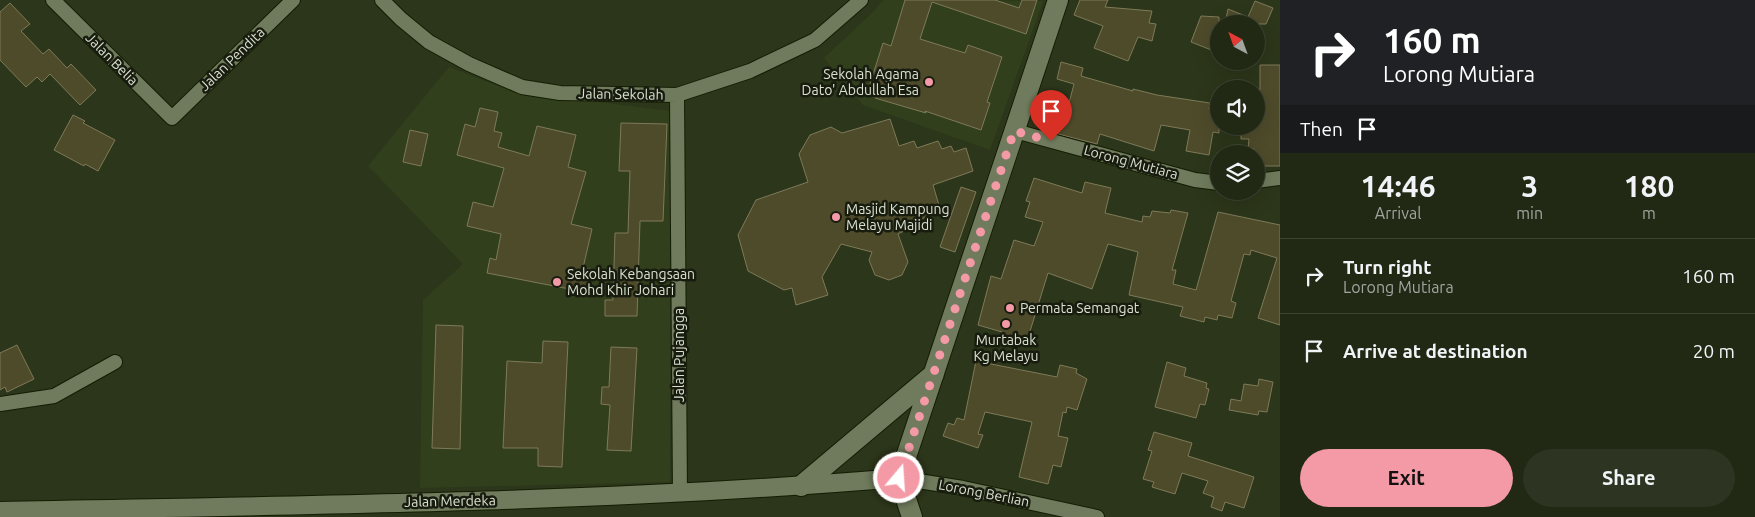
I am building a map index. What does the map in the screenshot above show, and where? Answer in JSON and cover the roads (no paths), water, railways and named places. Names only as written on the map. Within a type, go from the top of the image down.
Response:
[{"type":"main road","points":[[912,517],[899,478],[1058,0]]},
{"type":"main road","points":[[801,486],[934,374]]},
{"type":"street","name":"Jalan Belia","points":[[53,0],[172,118]]},
{"type":"street","name":"Jalan Pendita","points":[[172,118],[293,0]]},
{"type":"street","name":"Jalan Sekolah","points":[[382,0],[401,19],[429,42],[469,64],[522,87],[560,93],[677,95],[750,71],[815,40],[861,0]]},
{"type":"street","name":"Jalan Pujangga","points":[[677,95],[680,494]]},
{"type":"street","name":"Lorong Mutiara","points":[[1014,131],[1195,180],[1210,182]]},
{"type":"street","points":[[1265,180],[1280,178]]},
{"type":"street","points":[[0,404],[38,400],[54,396],[114,362]]},
{"type":"street","name":"Jalan Merdeka","points":[[0,511],[228,512],[680,494],[899,478]]},
{"type":"street","name":"Lorong Berlian","points":[[899,478],[963,488],[1097,517]]},
{"type":"place","name":"Sekolah Agama Dato' Abdullah Esa","points":[[929,82]]},
{"type":"place","name":"Masjid Kampung Melayu Majidi","points":[[836,217]]},
{"type":"place","name":"Sekolah Kebangsaan Mohd Khir Johari","points":[[557,282]]},
{"type":"place","name":"Permata Semangat","points":[[1010,308]]},
{"type":"place","name":"Murtabak Kg Melayu","points":[[1006,324]]}]
